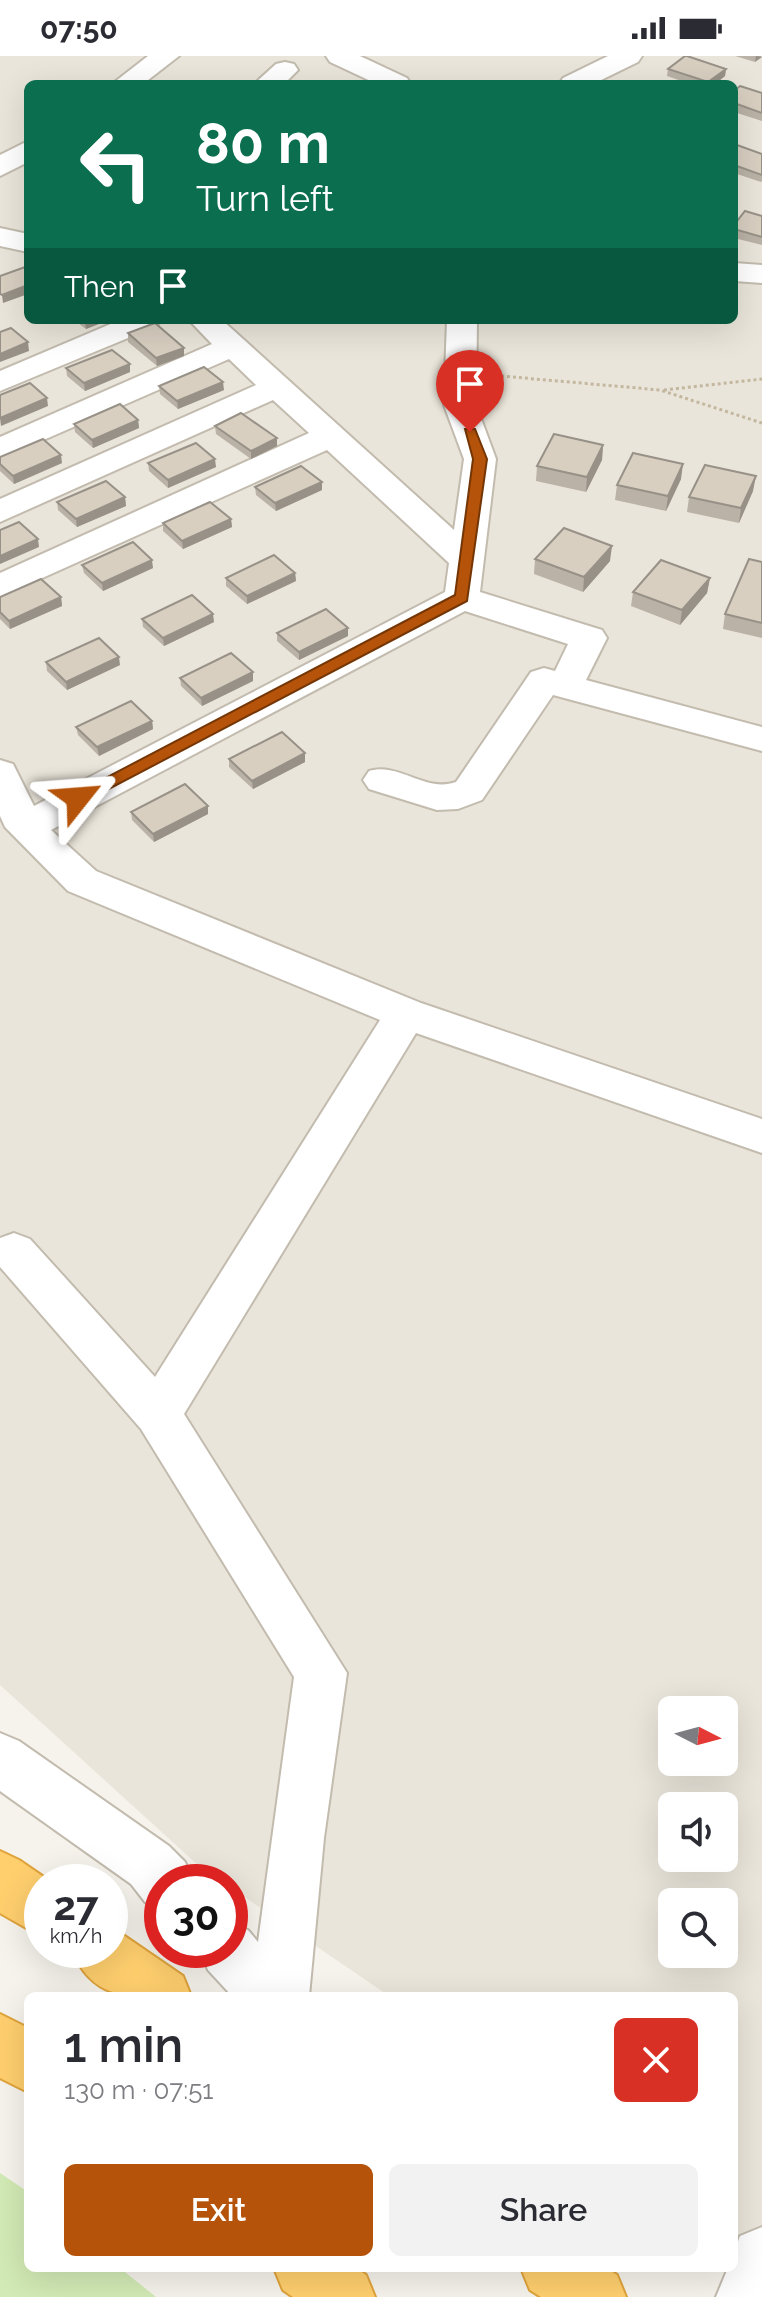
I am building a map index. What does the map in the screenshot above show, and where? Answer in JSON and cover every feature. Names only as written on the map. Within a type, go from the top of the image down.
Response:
[{"type":"highway","points":[[0,1879],[24,1896]]},
{"type":"highway","points":[[125,1968],[158,1992]]},
{"type":"highway","points":[[0,2043],[24,2060]]},
{"type":"highway","points":[[310,2272],[344,2297]]},
{"type":"highway","points":[[558,2272],[595,2297]]},
{"type":"street","points":[[131,80],[166,56]]},
{"type":"street","points":[[339,56],[390,80]]},
{"type":"street","points":[[580,80],[629,56]]},
{"type":"street","points":[[0,168],[24,152]]},
{"type":"street","points":[[0,237],[24,242]]},
{"type":"street","points":[[738,272],[762,274]]},
{"type":"street","points":[[0,382],[137,324]]},
{"type":"street","points":[[208,324],[467,560]]},
{"type":"street","points":[[462,324],[460,405],[480,459],[462,598]]},
{"type":"street","points":[[0,449],[233,346]]},
{"type":"street","points":[[0,512],[277,387]]},
{"type":"street","points":[[0,586],[330,436]]},
{"type":"street","points":[[24,827],[462,598],[589,638],[565,686]]},
{"type":"street","points":[[382,780],[437,799],[463,795],[469,791],[544,680],[762,739]]},
{"type":"street","points":[[0,773],[24,827],[82,881],[406,1014],[762,1136]]},
{"type":"street","points":[[158,1414],[406,1014]]},
{"type":"street","points":[[14,1252],[158,1414],[321,1673],[297,1838],[281,1992]]},
{"type":"street","points":[[0,1759],[149,1864]]},
{"type":"street","points":[[244,1968],[266,1992]]},
{"type":"street","points":[[747,2297],[762,2258]]},
{"type":"path","points":[[461,372],[660,390],[762,379]]},
{"type":"path","points":[[660,390],[738,418],[762,423]]},
{"type":"shaded area","points":[[0,56],[762,56],[762,2251],[738,2235],[738,1992],[383,1992],[248,1899],[248,1864],[197,1864],[0,1685]]},
{"type":"green space","points":[[0,2173],[24,2189],[24,2272],[125,2272],[156,2297],[0,2297]]},
{"type":"building","points":[[687,56],[726,69],[711,80],[702,80],[668,69]]},
{"type":"building","points":[[738,88],[762,93],[762,113],[738,104]]},
{"type":"building","points":[[738,145],[762,154],[762,175],[738,166]]},
{"type":"building","points":[[745,211],[762,216],[762,237],[738,230],[738,220]]},
{"type":"building","points":[[24,267],[24,287],[2,295],[0,276]]},
{"type":"building","points":[[156,324],[184,348],[156,358],[128,333]]},
{"type":"building","points":[[11,328],[28,342],[0,354],[0,332]]},
{"type":"building","points":[[112,350],[130,364],[84,383],[66,368]]},
{"type":"building","points":[[204,367],[223,382],[177,401],[159,386]]},
{"type":"building","points":[[30,383],[47,398],[0,418],[0,395]]},
{"type":"building","points":[[120,404],[138,420],[92,440],[74,424]]},
{"type":"building","points":[[241,413],[277,438],[251,451],[215,426]]},
{"type":"building","points":[[554,434],[603,445],[587,477],[537,466]]},
{"type":"building","points":[[43,439],[61,455],[13,476],[0,464],[0,457]]},
{"type":"building","points":[[196,443],[215,459],[168,480],[148,463]]},
{"type":"building","points":[[633,453],[683,464],[668,496],[617,485]]},
{"type":"building","points":[[705,465],[756,476],[741,508],[689,497]]},
{"type":"building","points":[[301,466],[322,482],[275,503],[255,487]]},
{"type":"building","points":[[106,481],[125,497],[76,519],[57,502]]},
{"type":"building","points":[[210,502],[231,519],[182,541],[163,523]]},
{"type":"building","points":[[19,522],[38,539],[0,556],[0,530]]},
{"type":"building","points":[[564,528],[612,546],[584,577],[535,559]]},
{"type":"building","points":[[133,542],[152,560],[102,583],[82,565]]},
{"type":"building","points":[[274,555],[295,573],[247,596],[226,578]]},
{"type":"building","points":[[749,559],[762,562],[762,623],[725,614]]},
{"type":"building","points":[[661,560],[710,578],[682,610],[633,592]]},
{"type":"building","points":[[41,579],[61,597],[9,621],[0,612],[0,597]]},
{"type":"building","points":[[192,595],[213,614],[163,638],[142,619]]},
{"type":"building","points":[[326,609],[348,628],[299,652],[277,633]]},
{"type":"building","points":[[99,638],[119,657],[66,682],[46,662]]},
{"type":"building","points":[[231,653],[253,672],[201,698],[180,678]]},
{"type":"building","points":[[131,701],[152,721],[97,747],[76,727]]},
{"type":"building","points":[[282,732],[305,753],[252,781],[229,759]]},
{"type":"building","points":[[185,784],[208,806],[153,834],[131,812]]},
{"type":"route","points":[[78,798],[462,598],[480,459],[470,432]]}]
